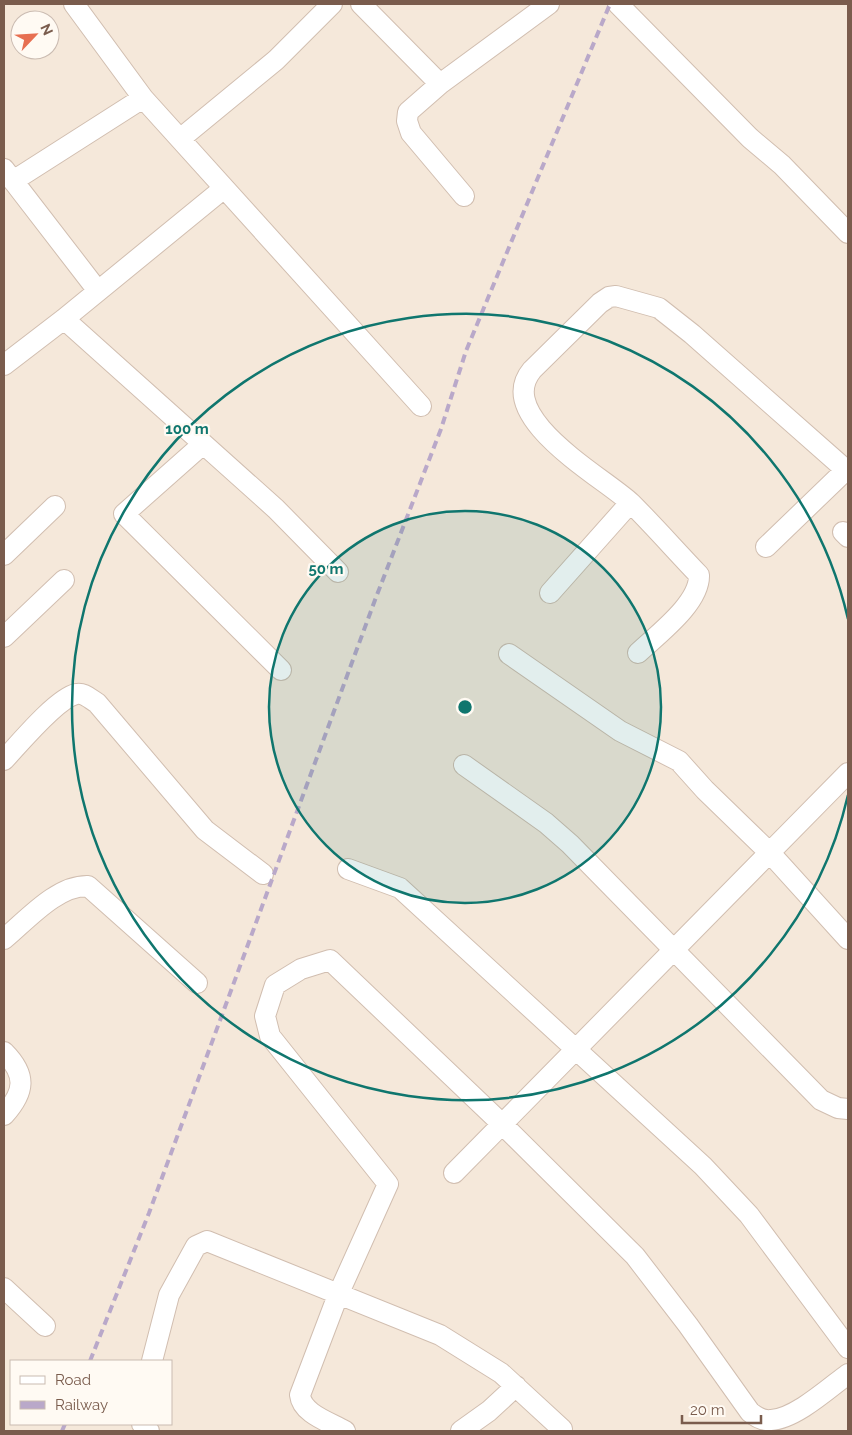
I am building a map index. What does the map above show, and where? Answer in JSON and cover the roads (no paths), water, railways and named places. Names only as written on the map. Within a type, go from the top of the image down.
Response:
[{"type":"street","points":[[74,4],[143,98],[223,189],[421,406]]},
{"type":"street","points":[[180,139],[276,60],[332,4]]},
{"type":"street","points":[[361,4],[440,84]]},
{"type":"street","points":[[464,196],[410,133],[407,120],[408,112],[440,84],[549,4]]},
{"type":"street","points":[[618,4],[750,138],[782,165],[848,231]]},
{"type":"street","points":[[98,291],[9,175],[143,98]]},
{"type":"street","points":[[4,365],[64,319],[223,189]]},
{"type":"street","points":[[638,653],[684,609],[699,585],[699,575],[630,503],[542,431],[531,418],[523,391],[526,377],[532,370],[609,297],[616,296],[659,308],[692,334],[847,469],[766,547]]},
{"type":"street","points":[[64,319],[276,509],[338,572]]},
{"type":"street","points":[[203,444],[124,514],[280,670]]},
{"type":"street","points":[[550,593],[630,503]]},
{"type":"street","points":[[4,555],[55,506]]},
{"type":"street","points":[[4,637],[64,580]]},
{"type":"street","points":[[509,654],[620,731],[679,761],[705,790],[770,853],[848,939]]},
{"type":"street","points":[[4,760],[58,704],[77,694],[85,695],[97,704],[205,830],[263,874]]},
{"type":"street","points":[[464,765],[546,823],[570,844],[821,1100],[838,1108],[848,1109]]},
{"type":"street","points":[[454,1173],[676,950],[848,773]]},
{"type":"street","points":[[348,869],[400,888],[704,1166],[749,1215],[848,1348]]},
{"type":"street","points":[[4,939],[62,890],[76,885],[88,886],[197,984]]},
{"type":"street","points":[[346,1431],[306,1410],[300,1403],[300,1395],[338,1295],[388,1184],[270,1036],[265,1016],[275,985],[301,969],[330,960],[502,1124],[635,1256],[688,1325],[750,1412],[759,1418],[771,1420],[789,1416],[848,1374]]},
{"type":"street","points":[[4,1052],[14,1062],[19,1074],[21,1087],[16,1102],[4,1115]]},
{"type":"street","points":[[152,1360],[169,1296],[196,1246],[208,1241],[440,1335],[477,1356],[516,1386],[562,1429]]},
{"type":"street","points":[[4,1288],[45,1326]]},
{"type":"street","points":[[461,1431],[489,1411],[516,1386]]},
{"type":"railway","points":[[90,1360],[149,1213],[375,600],[441,429],[466,351],[610,4]]},
{"type":"railway","points":[[62,1431],[65,1425]]}]
